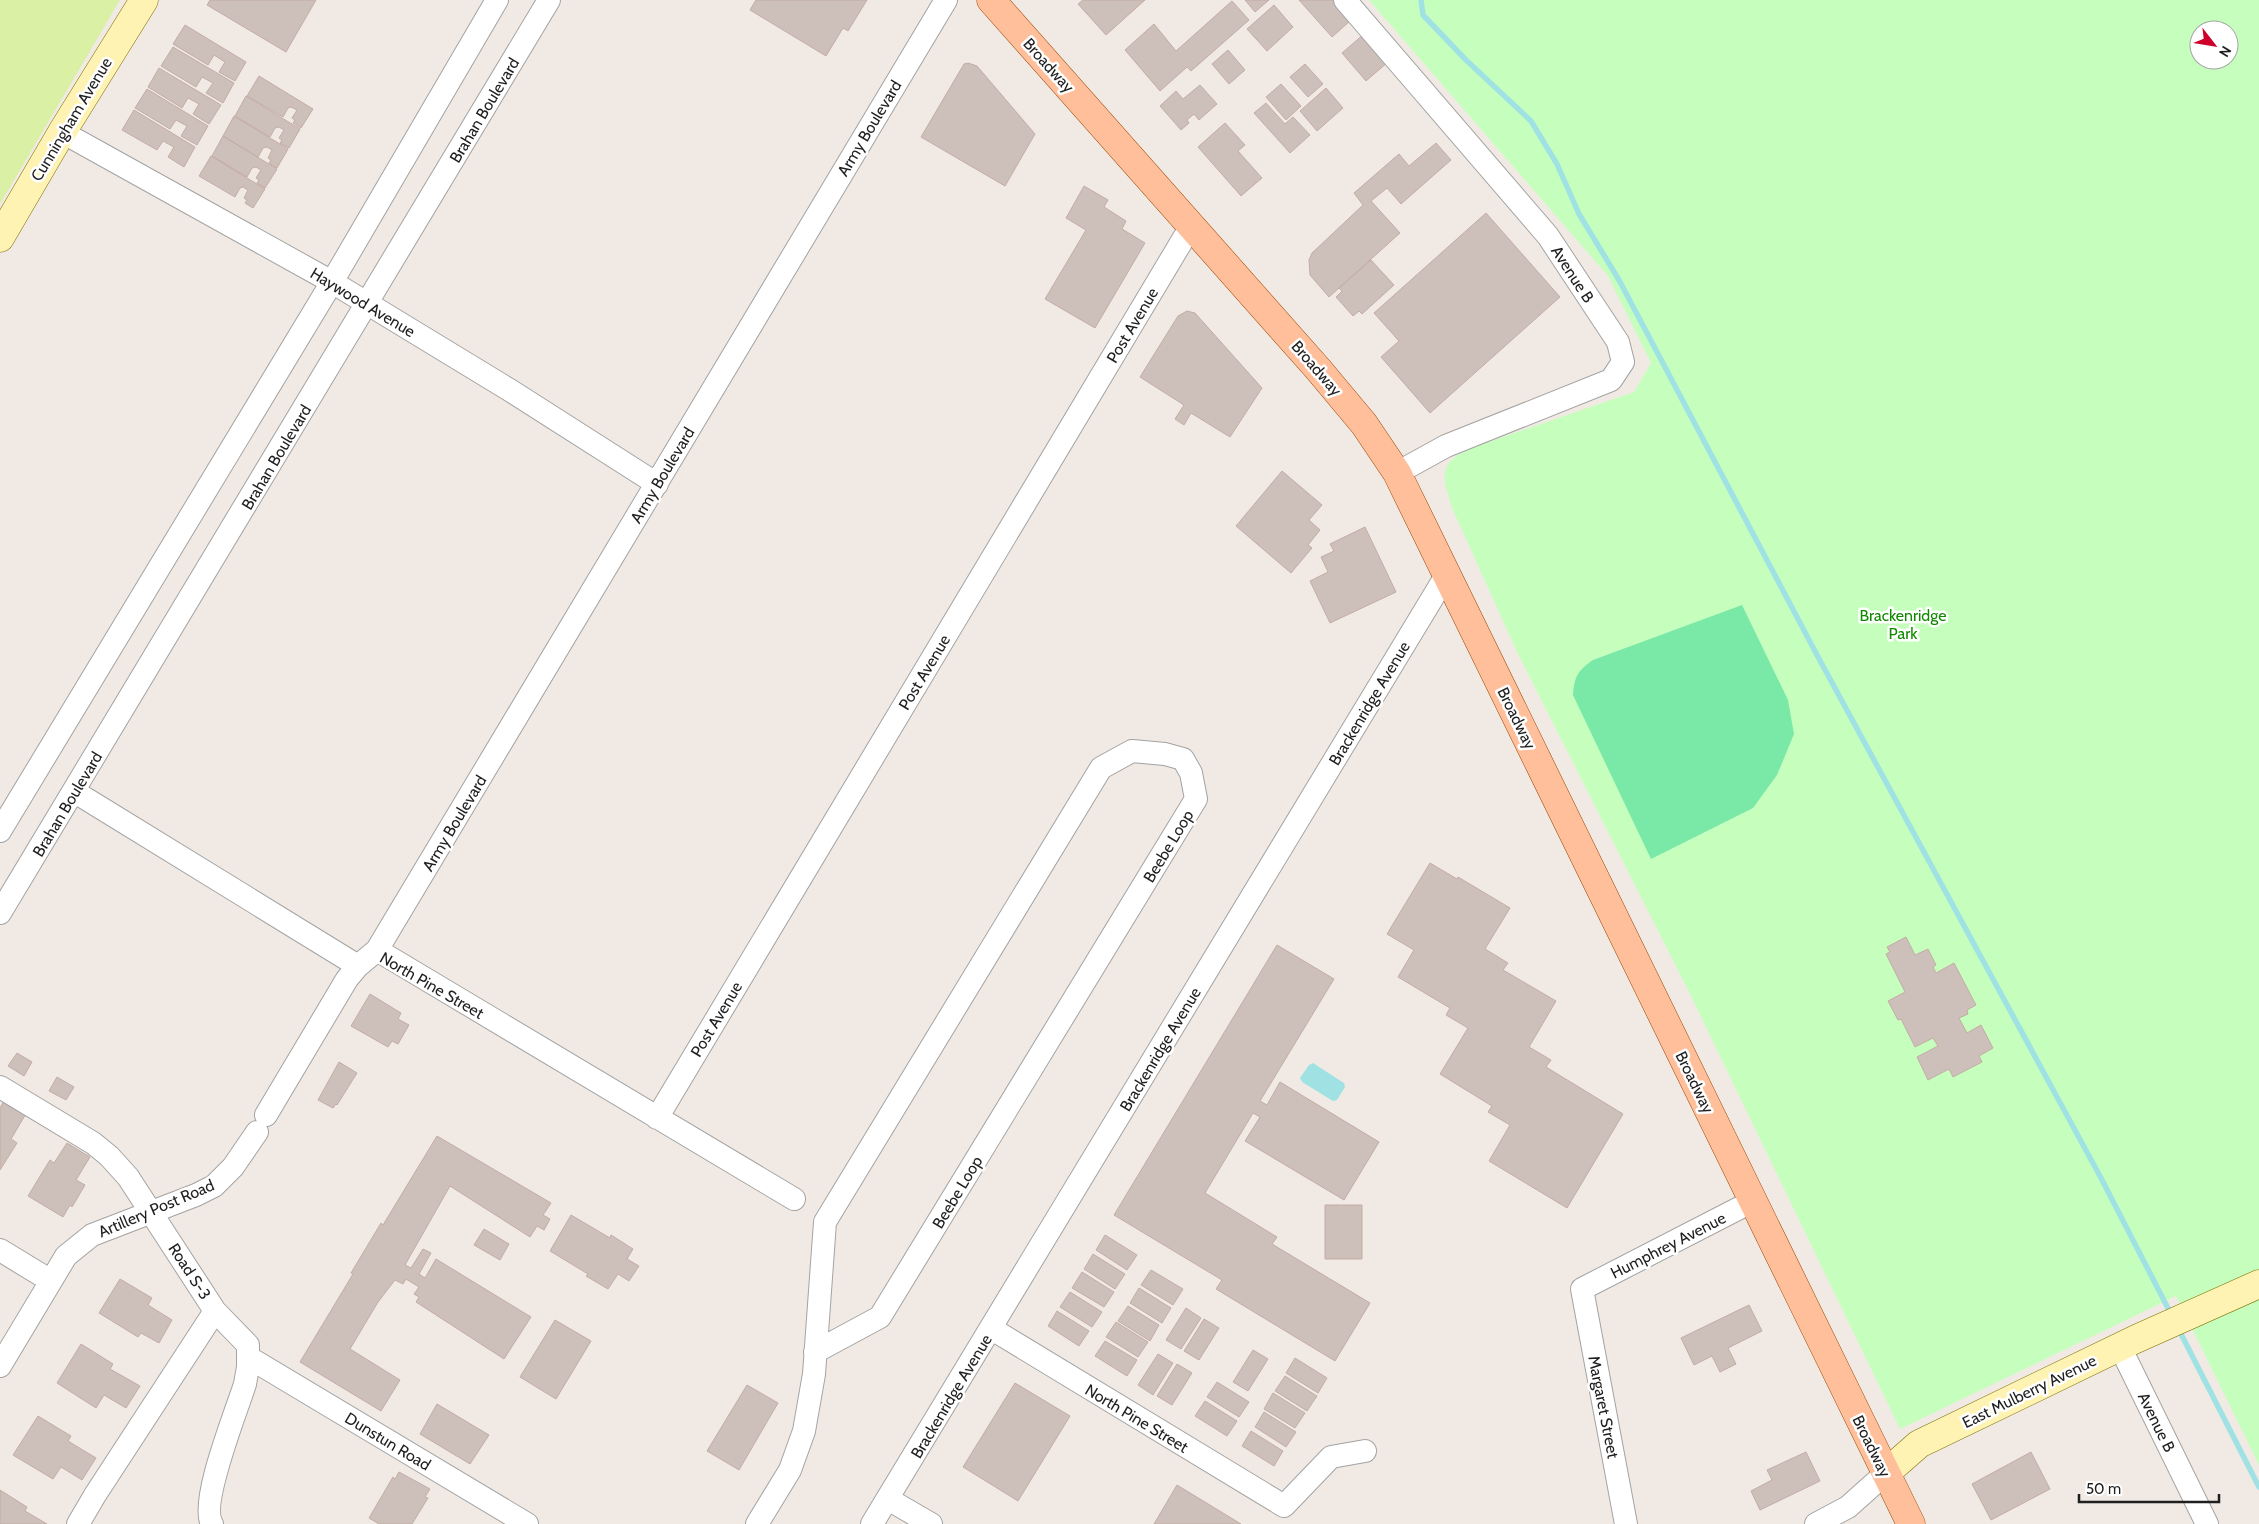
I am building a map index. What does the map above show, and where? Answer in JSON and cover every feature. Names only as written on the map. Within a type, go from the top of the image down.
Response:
[{"type":"main road","name":"Broadway","points":[[991,0],[1192,226],[1364,424],[1397,474],[1911,1524]]},
{"type":"street","name":"Cunningham Avenue","points":[[0,238],[62,132],[144,0]]},
{"type":"street","points":[[0,831],[332,282],[498,0]]},
{"type":"street","name":"Brahan Boulevard","points":[[0,913],[75,792],[549,0]]},
{"type":"street","name":"Army Boulevard","points":[[378,950],[946,0]]},
{"type":"street","name":"Avenue B","points":[[1345,0],[1548,236],[1618,342],[1623,362],[1611,380],[1446,446],[1397,474]]},
{"type":"street","name":"Haywood Avenue","points":[[62,132],[332,282],[508,389],[657,484]]},
{"type":"street","name":"Post Avenue","points":[[657,1118],[1192,226]]},
{"type":"street","name":"Brackenridge Avenue","points":[[872,1524],[992,1329],[1447,574]]},
{"type":"street","name":"Beebe Loop","points":[[1132,751],[1165,754],[1183,759],[1191,773],[1196,799],[880,1318],[815,1352],[825,1222],[1101,768],[1132,751]]},
{"type":"street","name":"North Pine Street","points":[[75,792],[358,966],[378,950],[794,1199]]},
{"type":"street","name":"Artillery Post Road","points":[[0,1366],[66,1256],[92,1235],[152,1213],[214,1186],[233,1167],[262,1124],[346,979],[358,966]]},
{"type":"street","name":"Road S-3","points":[[0,1087],[101,1150],[128,1177],[215,1310],[95,1494],[78,1524]]},
{"type":"street","name":"Humphrey Avenue","points":[[1582,1289],[1753,1201]]},
{"type":"street","points":[[0,1250],[51,1281]]},
{"type":"street","name":"East Mulberry Avenue","points":[[1816,1524],[1848,1508],[1919,1444],[2146,1334],[2259,1284]]},
{"type":"street","name":"Margaret Street","points":[[1582,1289],[1626,1524]]},
{"type":"street","points":[[212,1524],[210,1520],[210,1491],[245,1384],[248,1357],[248,1346],[215,1310]]},
{"type":"street","name":"North Pine Street","points":[[992,1329],[1284,1506],[1331,1457],[1364,1451]]},
{"type":"street","name":"Avenue B","points":[[2120,1347],[2207,1524]]},
{"type":"street","points":[[757,1524],[790,1470],[804,1431],[811,1399],[815,1352]]},
{"type":"street","name":"Dunstun Road","points":[[248,1357],[527,1524]]},
{"type":"street","points":[[888,1499],[931,1524]]},
{"type":"green space","points":[[0,0],[120,0],[0,204]]},
{"type":"green space","name":"Brackenridge Park","points":[[1369,0],[2259,0],[2259,1465],[2176,1296],[1900,1429],[1689,992],[1517,652],[1452,508],[1445,482],[1446,468],[1456,456],[1465,450],[1634,392],[1651,363],[1608,276]]},
{"type":"green space","points":[[1742,605],[1788,700],[1794,734],[1777,775],[1753,808],[1651,859],[1573,695],[1574,683],[1580,671],[1593,660]]},
{"type":"water","points":[[1313,1063],[1344,1083],[1345,1087],[1337,1100],[1333,1101],[1302,1082],[1300,1078],[1309,1065]]},
{"type":"building","points":[[210,0],[316,0],[286,52],[207,5]]},
{"type":"building","points":[[756,0],[867,0],[848,31],[843,28],[826,56],[750,10]]},
{"type":"building","points":[[1083,0],[1145,0],[1106,35],[1078,4]]},
{"type":"building","points":[[1245,0],[1269,0],[1255,12]]},
{"type":"building","points":[[1299,0],[1332,0],[1350,21],[1332,37]]},
{"type":"building","points":[[1232,1],[1249,20],[1191,71],[1187,67],[1160,91],[1125,50],[1154,24],[1176,51]]},
{"type":"building","points":[[1274,5],[1293,27],[1267,51],[1247,29]]},
{"type":"building","points":[[185,25],[246,62],[235,81],[219,72],[225,62],[214,55],[208,65],[173,44]]},
{"type":"building","points":[[1364,34],[1388,62],[1366,81],[1342,53]]},
{"type":"building","points":[[173,47],[234,83],[223,103],[206,93],[213,83],[202,77],[196,87],[161,66]]},
{"type":"building","points":[[1228,50],[1245,70],[1229,84],[1212,64]]},
{"type":"building","points":[[968,63],[977,66],[1035,134],[1005,186],[921,137],[964,64]]},
{"type":"building","points":[[1305,64],[1323,84],[1308,97],[1290,77]]},
{"type":"building","points":[[159,68],[221,105],[209,124],[193,114],[199,104],[188,98],[182,108],[148,87]]},
{"type":"building","points":[[259,76],[313,109],[301,128],[293,123],[295,120],[292,118],[297,110],[291,107],[288,108],[283,117],[247,96]]},
{"type":"building","points":[[1281,84],[1301,106],[1286,120],[1266,97]]},
{"type":"building","points":[[1200,85],[1217,104],[1199,120],[1194,114],[1187,120],[1189,123],[1181,130],[1160,106],[1176,91],[1183,99]]},
{"type":"building","points":[[1326,88],[1343,108],[1317,131],[1300,111]]},
{"type":"building","points":[[147,89],[208,126],[197,145],[181,136],[187,126],[176,120],[170,129],[135,108]]},
{"type":"building","points":[[246,96],[300,129],[289,148],[280,143],[282,140],[279,138],[284,130],[279,127],[275,128],[270,137],[235,116]]},
{"type":"building","points":[[1266,103],[1285,124],[1293,117],[1310,135],[1290,153],[1254,113]]},
{"type":"building","points":[[134,110],[195,147],[184,167],[168,157],[174,147],[163,141],[157,150],[122,130]]},
{"type":"building","points":[[234,116],[288,149],[277,168],[269,163],[271,160],[268,158],[272,150],[267,147],[263,148],[258,157],[223,136]]},
{"type":"building","points":[[1225,123],[1245,145],[1238,151],[1262,178],[1241,196],[1198,147]]},
{"type":"building","points":[[223,136],[277,169],[265,188],[257,183],[259,180],[256,178],[261,170],[256,167],[252,168],[247,177],[212,156]]},
{"type":"building","points":[[1436,143],[1451,160],[1401,204],[1387,188],[1371,201],[1400,233],[1329,297],[1310,275],[1309,260],[1312,253],[1363,205],[1354,193],[1399,154],[1409,166]]},
{"type":"building","points":[[211,156],[265,189],[253,208],[245,203],[247,200],[244,198],[248,190],[243,187],[240,188],[235,197],[199,176]]},
{"type":"building","points":[[1084,186],[1108,200],[1104,207],[1126,221],[1122,229],[1145,243],[1095,328],[1045,299],[1086,230],[1066,218]]},
{"type":"building","points":[[1486,213],[1560,297],[1430,413],[1381,357],[1399,341],[1374,313]]},
{"type":"building","points":[[1371,260],[1394,285],[1362,314],[1359,311],[1353,316],[1336,297],[1342,291],[1339,288]]},
{"type":"building","points":[[1187,311],[1195,313],[1262,388],[1230,437],[1191,413],[1184,425],[1175,419],[1184,405],[1140,377],[1178,316]]},
{"type":"building","points":[[1282,471],[1322,505],[1309,520],[1320,530],[1308,545],[1312,548],[1291,573],[1236,526]]},
{"type":"building","points":[[1365,527],[1396,592],[1330,623],[1310,581],[1328,572],[1321,557],[1334,551],[1330,544]]},
{"type":"building","points":[[1430,863],[1457,879],[1458,877],[1510,908],[1485,949],[1508,963],[1503,970],[1556,1001],[1529,1047],[1551,1060],[1546,1067],[1623,1114],[1567,1208],[1489,1161],[1510,1125],[1488,1112],[1492,1106],[1440,1074],[1468,1028],[1446,1015],[1450,1008],[1398,977],[1414,950],[1387,934]]},
{"type":"building","points":[[1906,937],[1915,955],[1928,949],[1936,965],[1933,967],[1936,973],[1954,963],[1976,1005],[1967,1010],[1968,1014],[1959,1018],[1967,1033],[1981,1025],[1993,1048],[1979,1056],[1982,1062],[1953,1077],[1949,1069],[1928,1080],[1917,1057],[1938,1046],[1933,1038],[1915,1047],[1901,1019],[1898,1020],[1888,1001],[1905,992],[1886,954],[1890,952],[1887,947]]},
{"type":"building","points":[[1277,945],[1334,979],[1260,1101],[1267,1105],[1280,1082],[1379,1142],[1344,1200],[1245,1141],[1260,1117],[1253,1113],[1205,1193],[1277,1237],[1272,1244],[1370,1303],[1335,1361],[1216,1289],[1222,1280],[1114,1215]]},
{"type":"building","points":[[370,994],[401,1013],[398,1019],[409,1025],[398,1044],[392,1041],[388,1047],[351,1026]]},
{"type":"building","points":[[17,1053],[32,1062],[24,1076],[8,1066]]},
{"type":"building","points":[[339,1062],[357,1073],[337,1105],[333,1108],[318,1100]]},
{"type":"building","points":[[57,1077],[74,1087],[66,1100],[49,1091]]},
{"type":"building","points":[[5,1099],[27,1112],[11,1139],[17,1143],[0,1170],[0,1108]]},
{"type":"building","points":[[437,1136],[551,1203],[543,1215],[550,1219],[544,1230],[537,1226],[530,1237],[450,1186],[405,1265],[411,1268],[423,1249],[431,1253],[419,1274],[425,1278],[436,1259],[531,1317],[504,1359],[416,1302],[419,1297],[414,1294],[419,1287],[406,1279],[403,1284],[395,1280],[378,1302],[350,1349],[400,1380],[381,1411],[300,1362],[381,1223],[383,1225]]},
{"type":"building","points":[[67,1143],[90,1157],[76,1180],[85,1185],[72,1207],[70,1205],[63,1217],[28,1196],[50,1160],[54,1163]]},
{"type":"building","points":[[1325,1205],[1362,1205],[1362,1259],[1325,1259]]},
{"type":"building","points":[[571,1215],[610,1238],[611,1235],[633,1249],[627,1259],[639,1266],[629,1281],[618,1274],[608,1289],[586,1276],[588,1274],[550,1251]]},
{"type":"building","points":[[484,1229],[509,1244],[500,1260],[474,1245]]},
{"type":"building","points":[[1105,1235],[1137,1255],[1127,1270],[1096,1250]]},
{"type":"building","points":[[1093,1254],[1125,1274],[1115,1289],[1084,1269]]},
{"type":"building","points":[[1151,1270],[1183,1289],[1173,1305],[1141,1285]]},
{"type":"building","points":[[1082,1272],[1114,1292],[1104,1307],[1072,1288]]},
{"type":"building","points":[[120,1279],[152,1298],[148,1305],[172,1320],[159,1343],[141,1333],[138,1337],[99,1313]]},
{"type":"building","points":[[1139,1288],[1171,1308],[1162,1323],[1130,1303]]},
{"type":"building","points":[[1070,1292],[1102,1312],[1092,1327],[1060,1307]]},
{"type":"building","points":[[1749,1305],[1762,1331],[1728,1348],[1736,1364],[1720,1372],[1712,1356],[1694,1365],[1681,1338]]},
{"type":"building","points":[[1128,1306],[1159,1325],[1150,1341],[1118,1321]]},
{"type":"building","points":[[1186,1308],[1201,1318],[1181,1349],[1166,1340]]},
{"type":"building","points":[[1057,1311],[1089,1331],[1079,1346],[1048,1326]]},
{"type":"building","points":[[1204,1319],[1219,1328],[1199,1360],[1184,1351]]},
{"type":"building","points":[[555,1320],[591,1341],[556,1399],[520,1377]]},
{"type":"building","points":[[1116,1322],[1148,1342],[1138,1357],[1106,1337]]},
{"type":"building","points":[[1105,1341],[1137,1360],[1127,1376],[1095,1356]]},
{"type":"building","points":[[81,1344],[113,1364],[110,1369],[140,1386],[126,1408],[104,1395],[96,1408],[57,1383]]},
{"type":"building","points":[[1253,1350],[1268,1359],[1248,1391],[1233,1382]]},
{"type":"building","points":[[1158,1354],[1173,1363],[1153,1395],[1138,1385]]},
{"type":"building","points":[[1295,1358],[1327,1378],[1318,1393],[1286,1373]]},
{"type":"building","points":[[1177,1364],[1192,1373],[1172,1405],[1157,1396]]},
{"type":"building","points":[[1285,1376],[1317,1396],[1307,1411],[1275,1391]]},
{"type":"building","points":[[1217,1382],[1249,1402],[1239,1417],[1207,1397]]},
{"type":"building","points":[[1015,1383],[1070,1416],[1018,1501],[963,1467]]},
{"type":"building","points":[[747,1385],[778,1403],[739,1470],[707,1451]]},
{"type":"building","points":[[1273,1393],[1305,1413],[1295,1428],[1264,1409]]},
{"type":"building","points":[[1205,1401],[1237,1421],[1227,1436],[1195,1416]]},
{"type":"building","points":[[437,1404],[489,1435],[470,1464],[420,1434]]},
{"type":"building","points":[[1264,1412],[1296,1432],[1286,1447],[1255,1427]]},
{"type":"building","points":[[38,1416],[71,1436],[68,1441],[96,1458],[82,1480],[61,1467],[53,1479],[13,1455]]},
{"type":"building","points":[[1251,1431],[1283,1451],[1274,1466],[1242,1446]]},
{"type":"building","points":[[1806,1452],[1820,1481],[1760,1510],[1751,1491],[1772,1480],[1767,1470]]},
{"type":"building","points":[[2031,1452],[2050,1489],[1991,1520],[1972,1484]]},
{"type":"building","points":[[399,1472],[430,1489],[425,1497],[428,1498],[412,1524],[379,1524],[369,1518],[393,1477],[395,1479]]},
{"type":"building","points":[[1177,1485],[1241,1524],[1154,1524]]},
{"type":"building","points":[[0,1490],[27,1507],[25,1511],[47,1524],[0,1524]]},
{"type":"waterway","points":[[1421,0],[1423,15],[1466,60],[1531,121],[1557,164],[1579,214],[1619,280],[1817,655],[2101,1178],[2172,1316]]},
{"type":"waterway","points":[[2178,1328],[2259,1487]]}]
